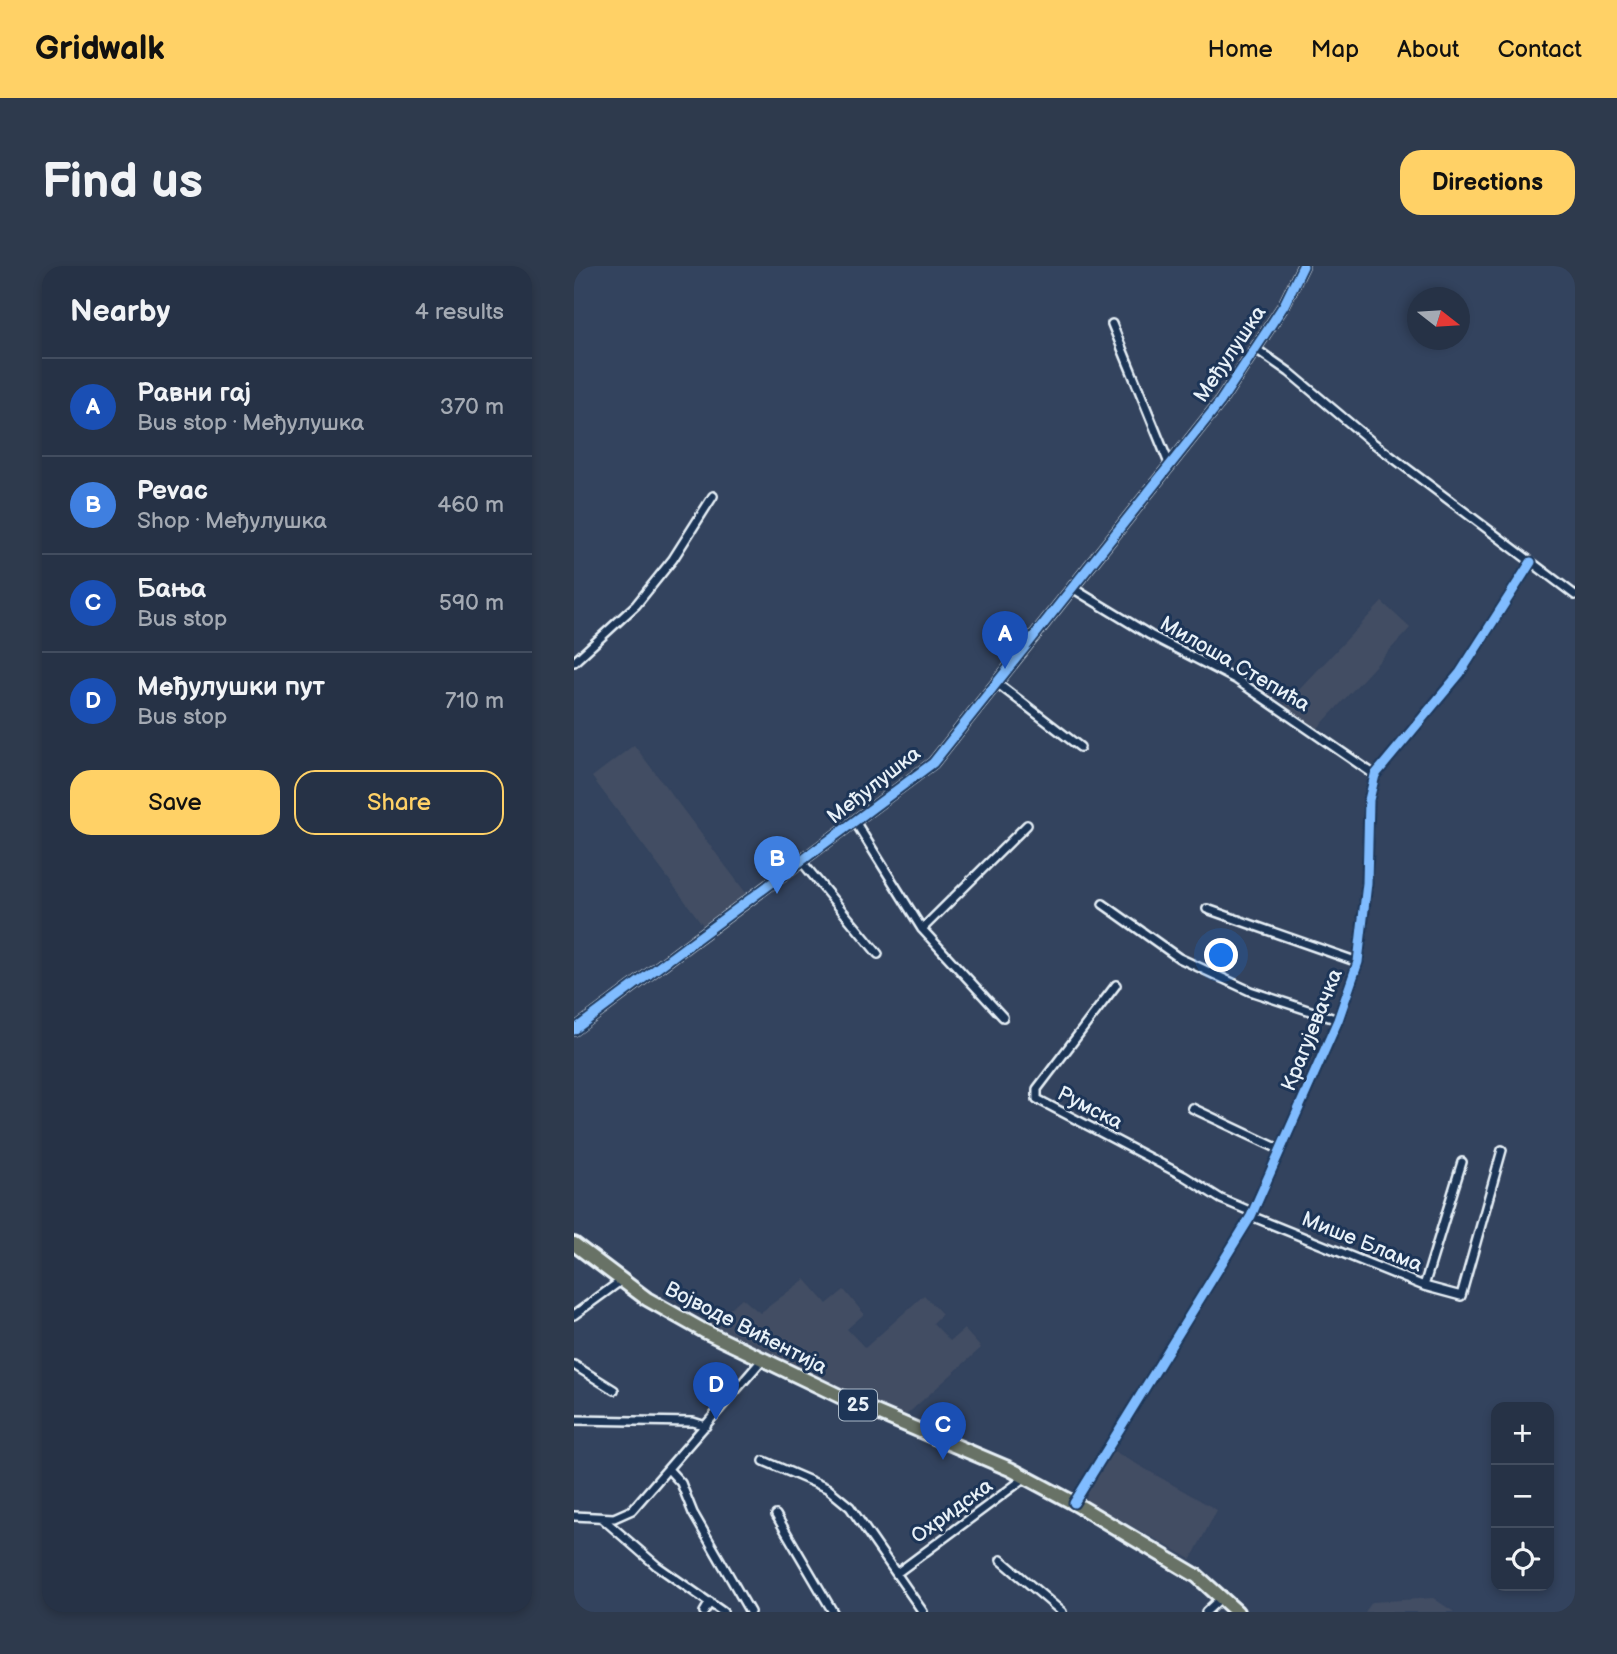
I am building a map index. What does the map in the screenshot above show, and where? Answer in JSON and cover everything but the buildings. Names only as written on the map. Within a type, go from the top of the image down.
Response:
[{"type":"main road","name":"Војводе Вићентија","points":[[574,1244],[668,1312],[762,1360],[1026,1477],[1074,1503],[1189,1570],[1237,1612]]},
{"type":"street","name":"Међулушка","points":[[574,1030],[933,763],[1220,402],[1284,305],[1303,266]]},
{"type":"street","points":[[1112,324],[1170,466]]},
{"type":"street","points":[[1256,349],[1575,595]]},
{"type":"street","points":[[574,662],[636,606],[673,559],[713,496]]},
{"type":"street","name":"Крагујевачка","points":[[1074,1503],[1251,1214],[1338,1020],[1357,962],[1367,883],[1369,800],[1375,775],[1460,673],[1531,562]]},
{"type":"street","name":"Милоша Степића","points":[[1074,589],[1150,635],[1237,680],[1375,775]]},
{"type":"street","points":[[998,684],[1080,747]]},
{"type":"street","points":[[856,822],[922,929],[1003,1017]]},
{"type":"street","points":[[922,929],[1027,825]]},
{"type":"street","points":[[802,862],[878,954]]},
{"type":"street","points":[[1102,904],[1179,958],[1250,991],[1338,1020]]},
{"type":"street","points":[[1208,909],[1357,962]]},
{"type":"street","name":"Румска","points":[[1116,985],[1037,1089],[1037,1099],[1251,1214]]},
{"type":"street","points":[[1192,1108],[1279,1149]]},
{"type":"street","name":"Мише Блама","points":[[1251,1214],[1424,1286],[1461,1296],[1502,1150]]},
{"type":"street","points":[[1424,1286],[1462,1162]]},
{"type":"street","points":[[574,1315],[622,1280]]},
{"type":"street","points":[[574,1516],[614,1518],[632,1510],[762,1360]]},
{"type":"street","points":[[574,1365],[614,1390]]},
{"type":"street","points":[[574,1420],[693,1422],[706,1426]]},
{"type":"street","points":[[764,1461],[839,1496],[923,1612]]},
{"type":"street","points":[[669,1470],[681,1483],[693,1513],[750,1612]]},
{"type":"street","name":"Охридска","points":[[897,1573],[1026,1477]]},
{"type":"street","points":[[776,1516],[833,1612]]},
{"type":"street","points":[[602,1518],[657,1566],[723,1612]]},
{"type":"street","points":[[1001,1560],[1062,1612]]},
{"type":"street","points":[[1206,1612],[1222,1597]]},
{"type":"street","points":[[704,1612],[710,1602]]},
{"type":"shaded area","points":[[1382,602],[1410,628],[1317,729],[1283,707]]},
{"type":"shaded area","points":[[634,745],[746,893],[703,925],[592,777]]},
{"type":"shaded area","points":[[805,1279],[827,1304],[844,1290],[864,1314],[847,1329],[865,1348],[924,1295],[942,1314],[933,1323],[950,1341],[964,1329],[981,1348],[905,1416],[852,1396],[710,1326],[742,1298],[760,1313]]},
{"type":"shaded area","points":[[1112,1450],[1217,1510],[1191,1559],[1086,1501],[1087,1492]]},
{"type":"shaded area","points":[[1433,1598],[1454,1612],[1365,1612],[1372,1602]]},
{"type":"cycle path","points":[[574,1030],[933,763],[1220,402],[1284,305],[1303,266]]},
{"type":"cycle path","points":[[1074,1503],[1251,1216],[1338,1020],[1358,962],[1367,883],[1369,800],[1375,775],[1460,673],[1531,562]]},
{"type":"place","name":"Равни гај","points":[[1005,669]]},
{"type":"place","name":"Pevac","points":[[777,894]]},
{"type":"place","name":"Међулушки пут","points":[[716,1420]]},
{"type":"place","name":"Бања","points":[[943,1460]]}]
